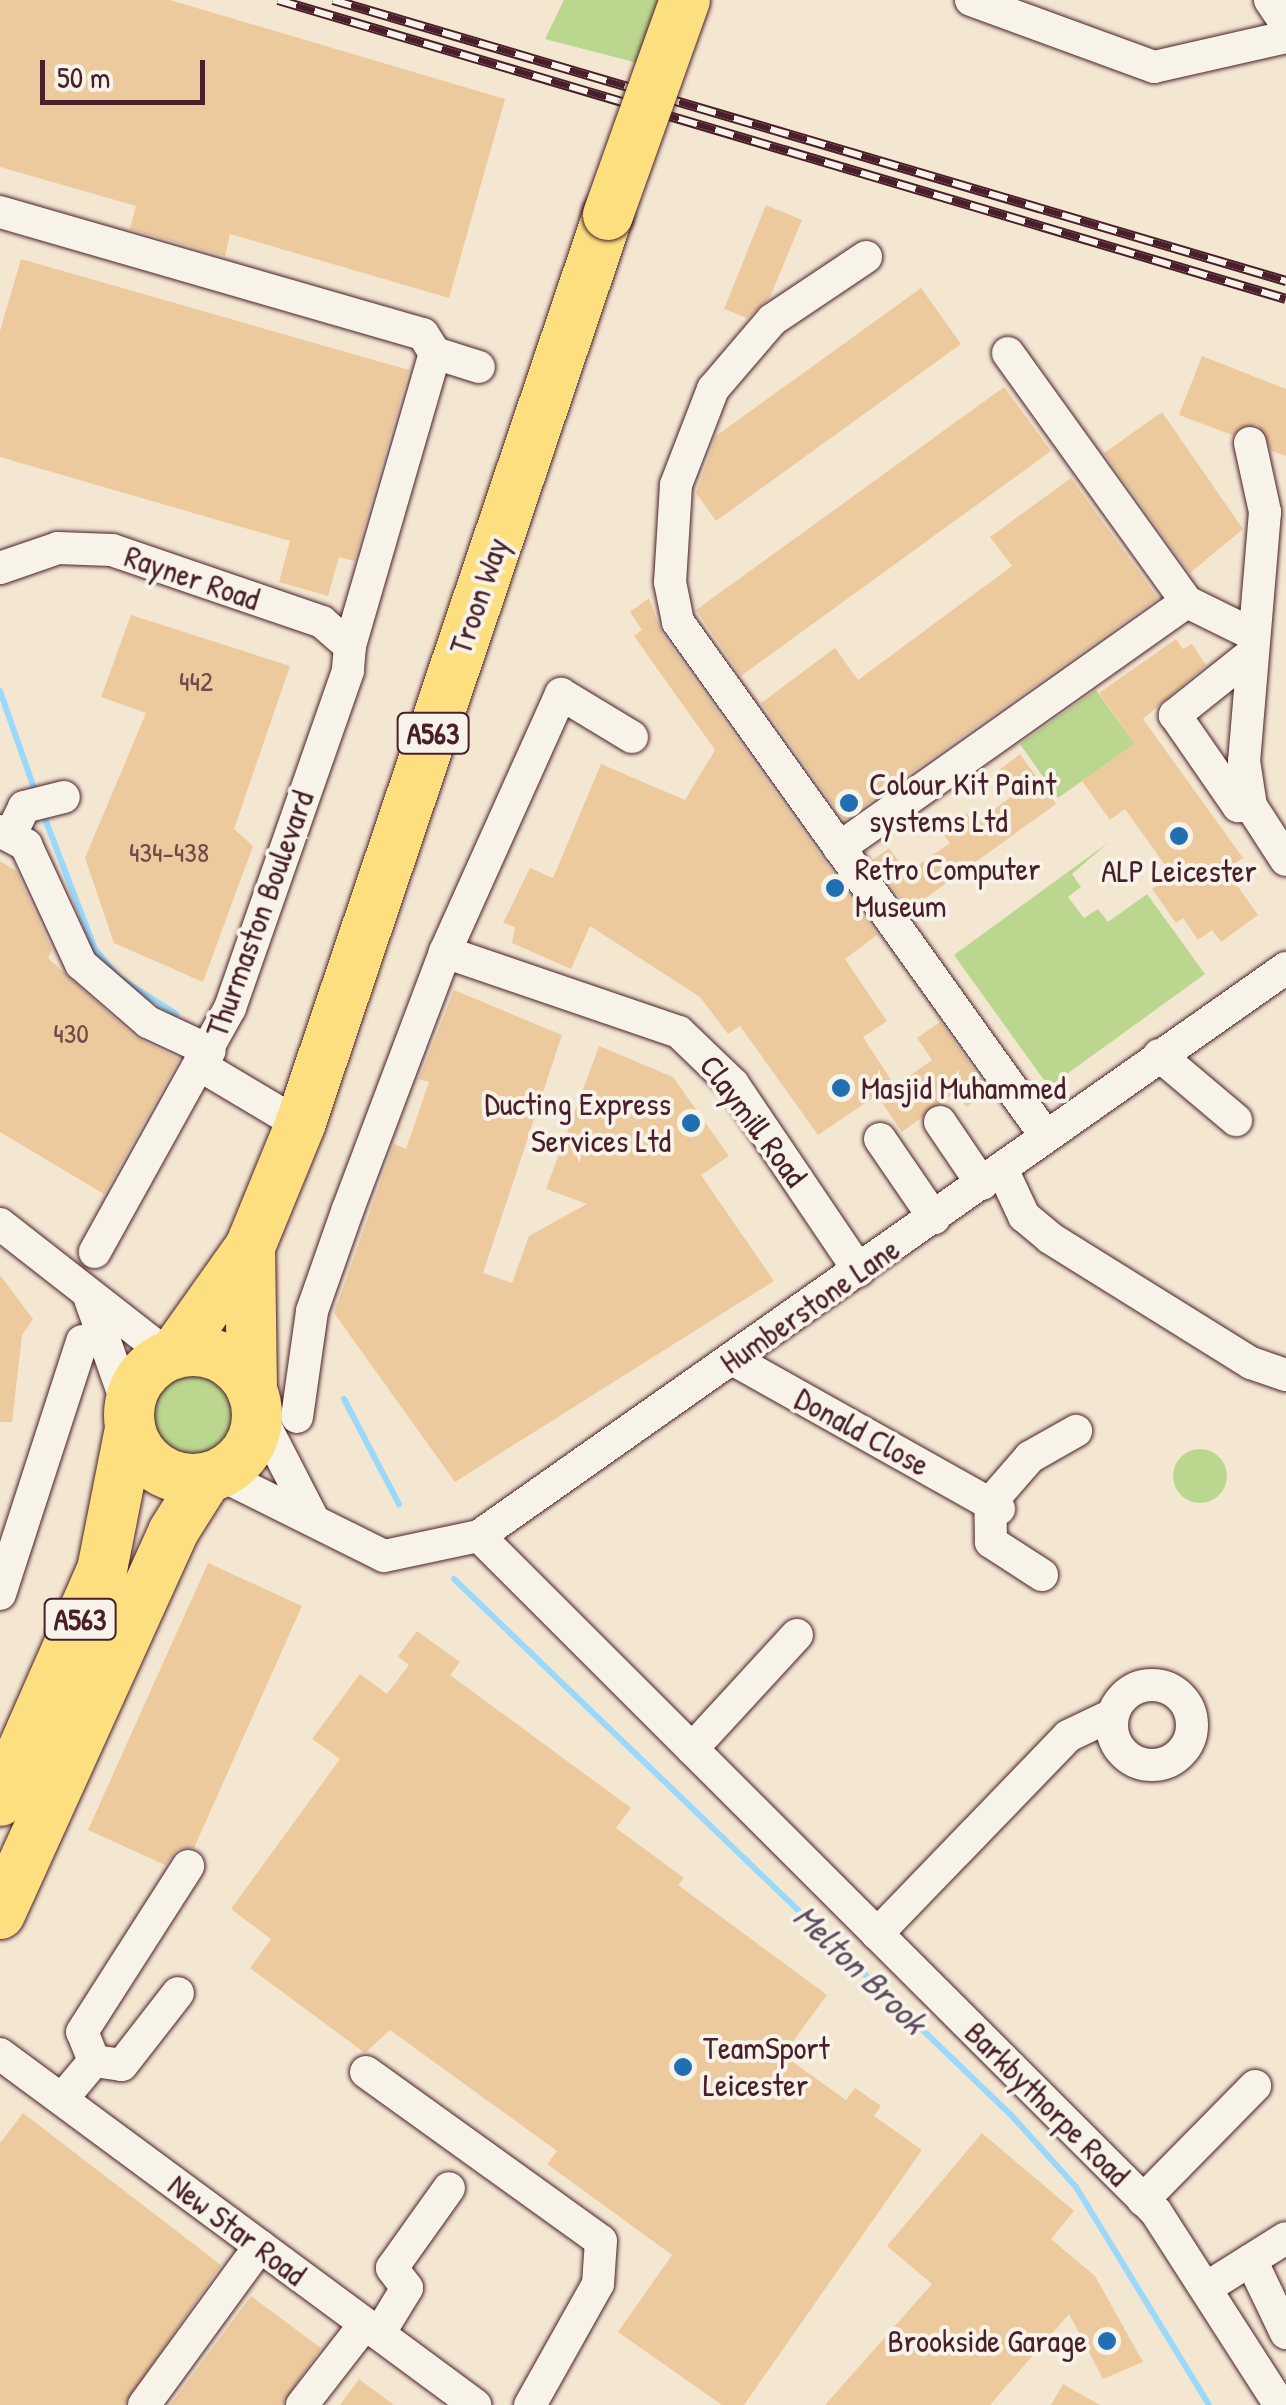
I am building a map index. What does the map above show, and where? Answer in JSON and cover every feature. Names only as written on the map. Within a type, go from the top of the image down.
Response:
[{"type":"highway","name":"Troon Way","points":[[171,1355],[250,1247],[300,1125],[685,0]]},
{"type":"highway","name":"Troon Way","points":[[250,1247],[269,1406]]},
{"type":"highway","points":[[211,1354],[269,1406],[248,1448],[213,1476],[168,1474],[137,1448],[129,1419],[138,1381],[171,1355],[211,1354]]},
{"type":"highway","name":"A563","points":[[0,1801],[102,1570],[129,1419]]},
{"type":"highway","name":"A563","points":[[3,1902],[173,1532],[213,1476]]},
{"type":"street","points":[[972,0],[1154,67],[1286,37]]},
{"type":"street","points":[[1270,0],[1286,24]]},
{"type":"street","points":[[0,212],[423,334],[435,353],[479,367]]},
{"type":"street","points":[[866,258],[772,320],[714,388],[676,485],[670,582],[678,622],[1044,1135]]},
{"type":"street","name":"Thurmaston Boulevard","points":[[95,1252],[206,1058],[349,658],[435,353]]},
{"type":"street","points":[[1008,353],[1187,602],[1250,644]]},
{"type":"street","points":[[1250,443],[1265,512],[1250,644],[1251,806],[1286,860]]},
{"type":"street","name":"Rayner Road","points":[[0,568],[58,548],[112,550],[322,622],[349,658]]},
{"type":"street","points":[[839,848],[1187,602]]},
{"type":"street","points":[[1250,644],[1175,715],[1238,806],[1251,806]]},
{"type":"street","points":[[312,1517],[269,1406],[312,1311],[445,952],[561,694],[632,737]]},
{"type":"street","points":[[64,797],[12,824],[81,964],[148,1022],[300,1125]]},
{"type":"street","name":"Claymill Road","points":[[445,952],[679,1032],[733,1084],[859,1271]]},
{"type":"street","name":"Humberstone Lane","points":[[213,1476],[312,1517],[384,1556],[479,1536],[1286,968]]},
{"type":"street","points":[[1159,1055],[1236,1120]]},
{"type":"street","points":[[940,1122],[1024,1216],[1050,1238],[1212,1325],[1286,1374]]},
{"type":"street","points":[[880,1139],[934,1218]]},
{"type":"street","points":[[0,1224],[90,1299],[171,1355]]},
{"type":"street","points":[[90,1299],[129,1419]]},
{"type":"street","points":[[0,1594],[13,1510],[82,1341]]},
{"type":"street","name":"Donald Close","points":[[734,1360],[994,1506]]},
{"type":"street","points":[[1042,1575],[991,1542],[994,1506],[1023,1465],[1076,1431]]},
{"type":"street","name":"Barkbythorpe Road","points":[[479,1536],[1143,2200],[1206,2288],[1280,2405]]},
{"type":"street","points":[[692,1750],[797,1636]]},
{"type":"street","points":[[878,1934],[1068,1736],[1112,1716]]},
{"type":"street","points":[[94,2061],[82,2032],[188,1866]]},
{"type":"street","points":[[94,2061],[122,2065],[178,1993]]},
{"type":"street","name":"New Star Road","points":[[0,2054],[372,2330],[437,2394],[475,2405]]},
{"type":"street","points":[[62,2099],[94,2061]]},
{"type":"street","points":[[366,2072],[601,2242],[598,2284],[530,2405]]},
{"type":"street","points":[[1143,2200],[1255,2086]]},
{"type":"street","points":[[302,2405],[407,2288],[392,2268],[449,2188]]},
{"type":"street","points":[[1206,2288],[1286,2238]]},
{"type":"street","points":[[144,2405],[260,2246]]},
{"type":"street","points":[[1251,2260],[1286,2334]]},
{"type":"green space","points":[[564,0],[678,0],[653,67],[545,39]]},
{"type":"green space","points":[[1096,690],[1135,744],[1058,798],[1020,744]]},
{"type":"green space","points":[[1109,842],[1072,874],[1081,887],[1068,897],[1084,918],[1098,909],[1108,922],[1147,894],[1205,974],[1049,1087],[954,955]]},
{"type":"green space","points":[[192,1367],[210,1370],[226,1381],[237,1397],[237,1433],[226,1449],[210,1460],[192,1463],[174,1460],[158,1449],[147,1433],[144,1415],[147,1397],[158,1381],[174,1370]]},
{"type":"green space","points":[[1200,1449],[1219,1457],[1227,1476],[1219,1495],[1200,1503],[1181,1495],[1173,1476],[1181,1457]]},
{"type":"building","points":[[0,0],[170,0],[505,99],[449,298],[230,234],[225,256],[130,229],[136,206],[0,167]]},
{"type":"building","points":[[766,205],[802,220],[770,297],[747,318],[724,309]]},
{"type":"building","points":[[21,259],[409,370],[354,561],[339,557],[328,596],[279,582],[290,541],[0,457],[0,331]]},
{"type":"building","points":[[921,288],[961,344],[716,521],[696,493],[716,436]]},
{"type":"building","points":[[1202,356],[1286,389],[1286,456],[1272,451],[1257,424],[1232,435],[1179,415]]},
{"type":"building","points":[[1004,387],[1051,451],[741,676],[696,610]]},
{"type":"building","points":[[1162,412],[1243,529],[1190,573],[1104,453]]},
{"type":"building","points":[[1071,478],[1158,598],[844,820],[761,703],[835,648],[858,680],[1012,566],[990,537]]},
{"type":"building","points":[[649,598],[662,634],[877,935],[845,959],[887,1021],[863,1037],[895,1086],[932,1060],[917,1038],[940,1022],[989,1091],[966,1107],[956,1092],[902,1132],[877,1095],[818,1135],[740,1026],[728,1034],[700,997],[590,926],[571,969],[512,943],[515,927],[503,923],[530,868],[553,878],[601,764],[685,800],[715,750],[634,636],[642,630],[630,612]]},
{"type":"building","points":[[131,615],[290,666],[234,829],[253,846],[203,982],[114,943],[85,858],[146,713],[101,697]]},
{"type":"building","points":[[1176,639],[1183,649],[1192,644],[1206,665],[1143,719],[1243,858],[1226,870],[1258,915],[1221,942],[1212,930],[1198,940],[1183,918],[1176,923],[1152,889],[1172,875],[1125,809],[1110,820],[1082,781],[1135,744],[1099,693]]},
{"type":"building","points":[[1020,754],[1056,804],[909,910],[873,860],[889,848],[907,873],[950,843],[941,831],[966,813],[974,824],[1015,794],[998,771]]},
{"type":"building","points":[[0,861],[16,871],[52,950],[48,958],[135,1037],[179,1059],[104,1194],[0,1132]]},
{"type":"building","points":[[454,990],[562,1035],[483,1273],[512,1283],[529,1236],[587,1204],[546,1189],[599,1046],[673,1077],[729,1156],[701,1175],[774,1281],[455,1482],[334,1313],[394,1144],[406,1149],[429,1082],[419,1079]]},
{"type":"building","points":[[0,1275],[33,1319],[22,1335],[12,1422],[0,1422]]},
{"type":"building","points":[[208,1563],[302,1606],[194,1848],[178,1849],[165,1865],[88,1830]]},
{"type":"building","points":[[417,1631],[460,1662],[450,1675],[631,1808],[616,1828],[684,1878],[678,1885],[827,1995],[783,2055],[846,2100],[855,2088],[881,2106],[874,2116],[922,2150],[744,2405],[722,2405],[618,2332],[672,2255],[547,2164],[557,2151],[390,2030],[365,2053],[250,1968],[271,1939],[231,1909],[340,1759],[312,1739],[360,1674],[387,1694],[409,1665],[398,1656]]},
{"type":"building","points":[[23,2113],[221,2265],[124,2405],[0,2405],[0,2143]]},
{"type":"building","points":[[982,2133],[1074,2211],[1051,2239],[1095,2276],[1143,2362],[1103,2379],[1069,2314],[990,2405],[825,2405],[932,2284],[887,2246]]},
{"type":"building","points":[[251,2296],[321,2348],[282,2405],[170,2405]]},
{"type":"building","points":[[359,2379],[394,2405],[340,2405]]},
{"type":"building","points":[[1063,2384],[1100,2405],[1051,2405]]},
{"type":"waterway","name":"Melton Brook","points":[[0,691],[36,794]]},
{"type":"waterway","name":"Melton Brook","points":[[42,811],[95,949],[118,977],[176,1014]]},
{"type":"waterway","name":"Melton Brook","points":[[344,1399],[399,1504]]},
{"type":"waterway","name":"Melton Brook","points":[[454,1579],[1011,2115],[1076,2187],[1209,2405]]},
{"type":"railway","points":[[278,0],[1286,299]]},
{"type":"railway","points":[[333,0],[1286,281]]},
{"type":"place","name":"Colour Kit Paint systems Ltd","points":[[849,803]]},
{"type":"place","name":"ALP Leicester","points":[[1179,836]]},
{"type":"place","name":"Retro Computer Museum","points":[[835,888]]},
{"type":"place","name":"Masjid Muhammed","points":[[841,1088]]},
{"type":"place","name":"Ducting Express Services Ltd","points":[[691,1123]]},
{"type":"place","name":"TeamSport Leicester","points":[[683,2067]]},
{"type":"place","name":"Brookside Garage","points":[[1107,2341]]}]
